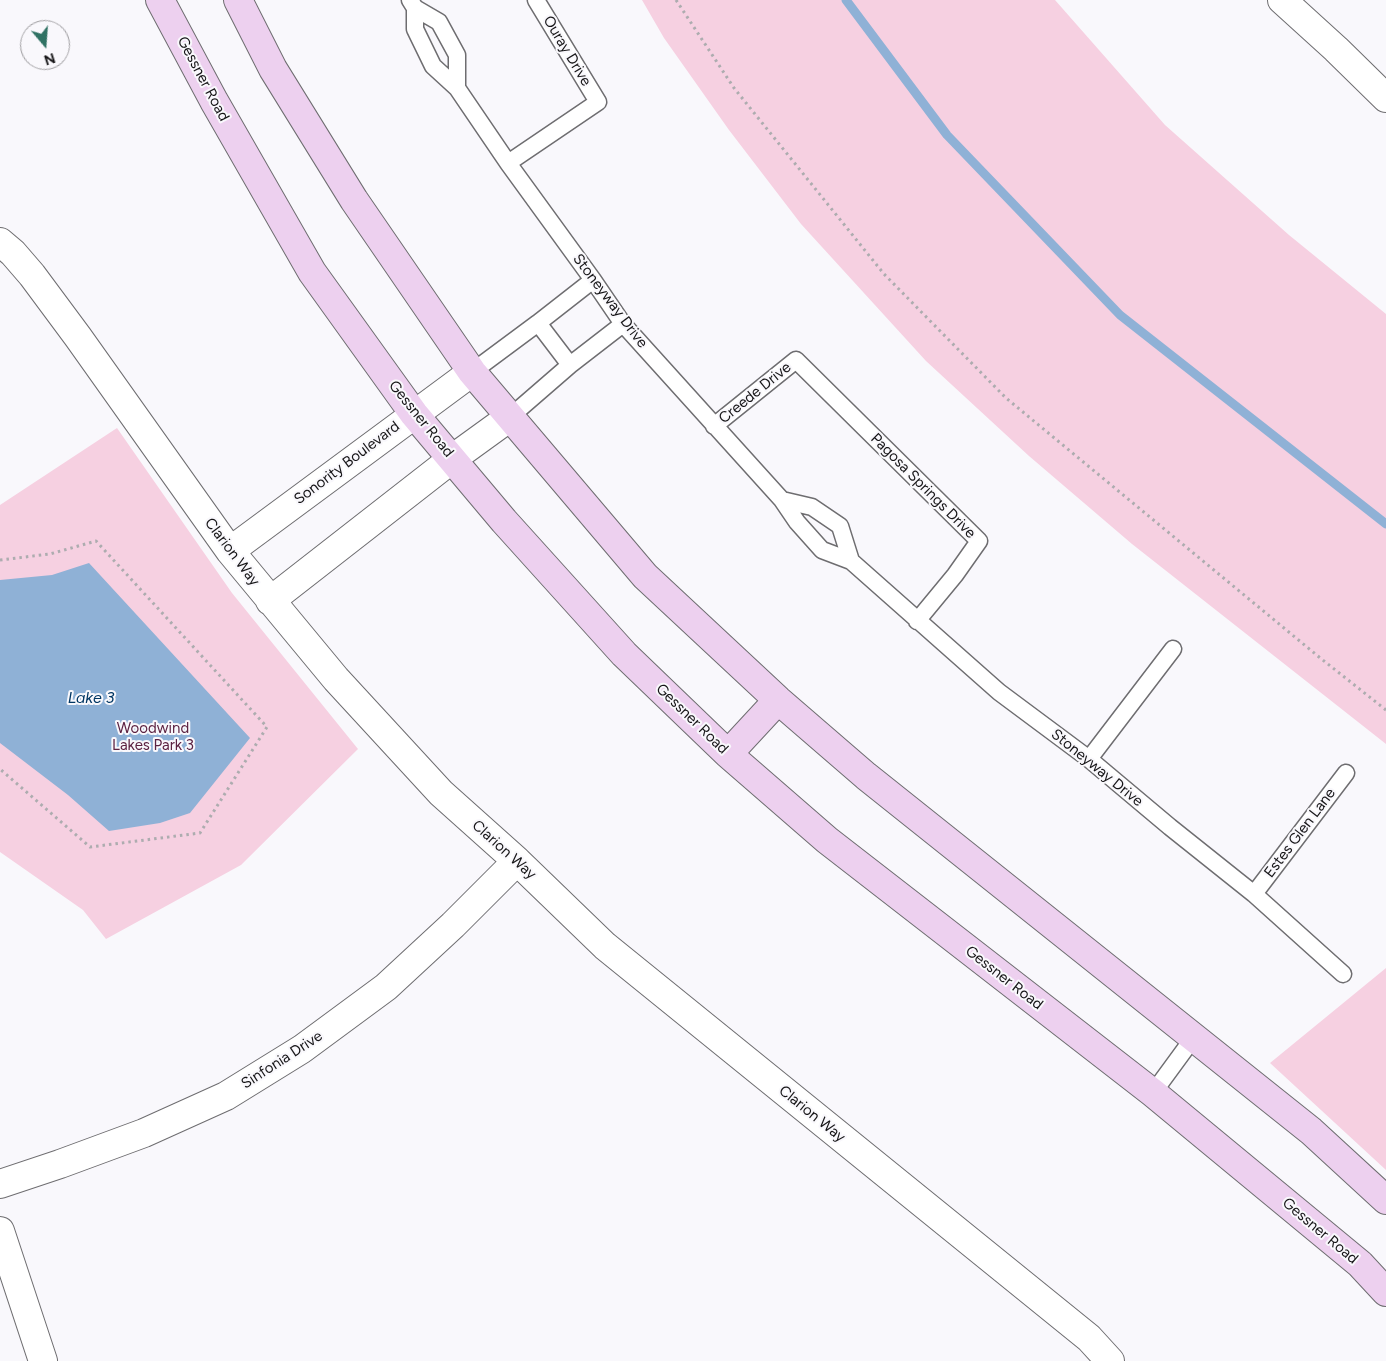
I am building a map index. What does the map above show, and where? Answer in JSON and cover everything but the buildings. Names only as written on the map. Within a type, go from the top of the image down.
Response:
[{"type":"main road","name":"Gessner Road","points":[[160,0],[214,101],[312,272],[414,414],[504,521],[624,654],[728,754],[826,840],[1153,1093],[1360,1264],[1386,1292]]},
{"type":"main road","points":[[238,0],[273,69],[354,200],[472,372],[644,576],[778,700],[866,776],[1310,1131],[1386,1200]]},
{"type":"main road","points":[[728,754],[778,700]]},
{"type":"street","points":[[1282,0],[1386,98]]},
{"type":"street","name":"Clarion Way","points":[[0,242],[13,253],[32,275],[230,551],[270,601],[336,679],[441,793],[518,861],[605,946],[1089,1338],[1110,1361]]},
{"type":"street","name":"Sonority Boulevard","points":[[230,551],[472,372]]},
{"type":"street","points":[[270,601],[452,459],[510,417]]},
{"type":"street","name":"Sinfonia Drive","points":[[0,1184],[144,1133],[226,1096],[293,1054],[386,987],[518,861]]},
{"type":"street","points":[[0,1231],[43,1361]]},
{"type":"lane","name":"Ouray Drive","points":[[508,163],[598,102],[536,0]]},
{"type":"lane","name":"Stoneyway Drive","points":[[412,4],[415,29],[433,66],[457,88],[623,324],[782,500],[796,522],[822,550],[852,561],[999,692],[1089,759],[1254,894],[1342,974]]},
{"type":"lane","name":"Stoneyway Drive","points":[[412,4],[439,22],[457,55],[457,88]]},
{"type":"lane","name":"Sonority Boulevard","points":[[472,372],[593,280]]},
{"type":"lane","points":[[538,323],[570,365]]},
{"type":"lane","points":[[510,417],[570,365],[623,324]]},
{"type":"lane","name":"Creede Drive","points":[[714,426],[796,360]]},
{"type":"lane","name":"Pagosa Springs Drive","points":[[796,360],[979,541],[955,575],[916,620]]},
{"type":"lane","name":"Stoneyway Drive","points":[[782,500],[812,507],[840,526],[852,561]]},
{"type":"lane","points":[[1089,759],[1173,649]]},
{"type":"lane","name":"Estes Glen Lane","points":[[1254,894],[1346,773]]},
{"type":"lane","points":[[1153,1093],[1194,1037]]},
{"type":"path","points":[[676,0],[734,88],[884,274],[1000,391],[1319,657],[1386,710]]},
{"type":"path","points":[[0,560],[50,554],[96,541],[267,727],[200,833],[90,847],[0,769]]},
{"type":"green space","points":[[642,0],[1055,0],[1165,125],[1289,235],[1386,314],[1386,744],[1132,544],[1029,456],[926,361],[801,224],[729,130],[664,38]]},
{"type":"green space","name":"Woodwind Lakes Park 3","points":[[117,428],[232,593],[358,749],[241,865],[106,939],[83,910],[0,852],[0,505]]},
{"type":"green space","points":[[1386,968],[1386,1170],[1270,1063]]},
{"type":"water","name":"Lake 3","points":[[89,563],[250,738],[190,813],[160,823],[109,831],[68,795],[0,743],[0,580],[52,575]]},
{"type":"waterway","points":[[846,0],[947,135],[1120,315],[1386,524]]}]
